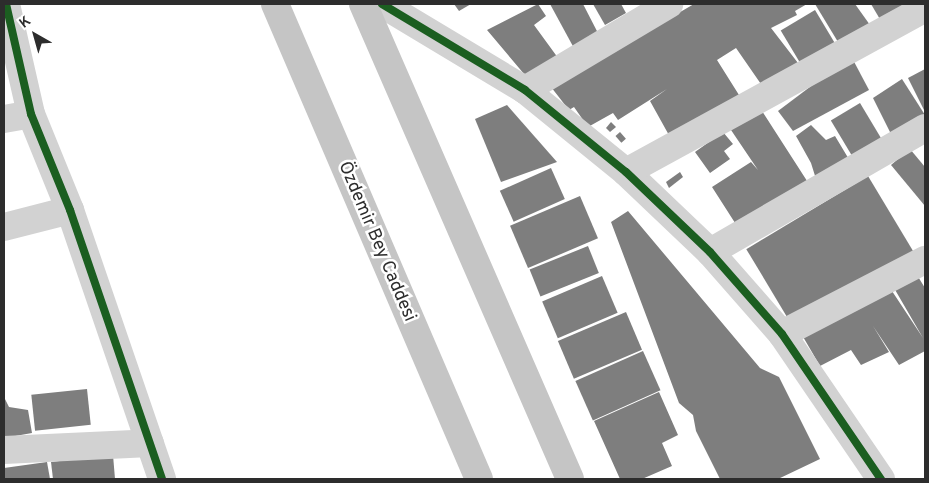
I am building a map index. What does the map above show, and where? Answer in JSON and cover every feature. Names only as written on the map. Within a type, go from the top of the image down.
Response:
[{"type":"main road","name":"Özdemir Bey Caddesi","points":[[275,4],[479,479]]},
{"type":"main road","points":[[363,4],[570,479]]},
{"type":"street","points":[[6,4],[32,114],[70,210],[162,479]]},
{"type":"street","points":[[382,4],[525,90],[626,172],[710,252],[782,334],[881,479]]},
{"type":"street","points":[[525,90],[669,4]]},
{"type":"street","points":[[626,172],[925,8]]},
{"type":"street","points":[[4,119],[32,114]]},
{"type":"street","points":[[710,252],[925,128]]},
{"type":"street","points":[[4,227],[70,210]]},
{"type":"street","points":[[782,334],[925,260]]},
{"type":"street","points":[[4,450],[150,443]]},
{"type":"building","points":[[454,4],[471,4],[459,11]]},
{"type":"building","points":[[538,4],[546,16],[534,25],[561,62],[530,81],[487,30]]},
{"type":"building","points":[[550,4],[583,4],[600,37],[575,50]]},
{"type":"building","points":[[593,4],[621,4],[626,13],[605,25]]},
{"type":"building","points":[[694,4],[807,4],[795,11],[797,15],[771,28],[798,63],[763,87],[736,48],[717,60],[739,95],[670,137],[650,101],[667,89],[618,120],[613,113],[588,127],[574,107],[569,110],[551,87]]},
{"type":"building","points":[[815,4],[855,4],[870,25],[838,42]]},
{"type":"building","points":[[871,4],[909,4],[881,21]]},
{"type":"building","points":[[815,10],[836,45],[802,66],[781,31]]},
{"type":"building","points":[[851,56],[869,90],[793,131],[778,111]]},
{"type":"building","points":[[925,69],[925,112],[908,78]]},
{"type":"building","points":[[902,79],[925,115],[891,134],[873,98]]},
{"type":"building","points":[[860,103],[881,138],[852,156],[831,121]]},
{"type":"building","points":[[507,105],[557,162],[501,182],[475,119]]},
{"type":"building","points":[[762,111],[809,184],[737,226],[712,187],[751,162],[758,170],[731,130]]},
{"type":"building","points":[[611,122],[616,127],[610,132],[606,128]]},
{"type":"building","points":[[811,125],[826,140],[835,136],[850,161],[816,179],[811,163],[796,136]]},
{"type":"building","points":[[620,132],[626,139],[621,143],[615,136]]},
{"type":"building","points":[[723,132],[733,144],[724,151],[730,159],[710,173],[695,152]]},
{"type":"building","points":[[910,149],[925,167],[925,206],[891,165]]},
{"type":"building","points":[[551,168],[565,199],[514,222],[500,191]]},
{"type":"building","points":[[680,172],[683,177],[669,188],[666,182]]},
{"type":"building","points":[[868,176],[915,254],[793,327],[746,249]]},
{"type":"building","points":[[580,196],[598,238],[528,268],[510,226]]},
{"type":"building","points":[[628,211],[760,368],[779,377],[820,459],[778,479],[720,479],[696,431],[693,415],[679,403],[611,222]]},
{"type":"building","points":[[588,246],[599,273],[540,296],[530,270]]},
{"type":"building","points":[[917,275],[925,288],[925,351],[899,365],[873,326],[889,352],[861,365],[851,350],[820,366],[802,335],[890,288],[923,338],[894,288]]},
{"type":"building","points":[[602,276],[618,313],[558,338],[542,301]]},
{"type":"building","points":[[626,312],[642,350],[574,379],[558,341]]},
{"type":"building","points":[[643,351],[660,390],[593,420],[575,381]]},
{"type":"building","points":[[87,389],[91,425],[35,431],[31,395]]},
{"type":"building","points":[[659,392],[678,435],[662,443],[672,466],[642,479],[620,479],[594,421]]},
{"type":"building","points":[[4,397],[9,407],[28,410],[32,433],[4,438]]},
{"type":"building","points":[[113,455],[115,479],[53,479],[51,462]]},
{"type":"building","points":[[47,462],[50,479],[4,479],[4,468]]},
{"type":"cycle path","points":[[6,4],[31,114],[70,210],[162,479]]},
{"type":"cycle path","points":[[382,4],[525,90],[626,172],[710,252],[782,334],[881,479]]}]
